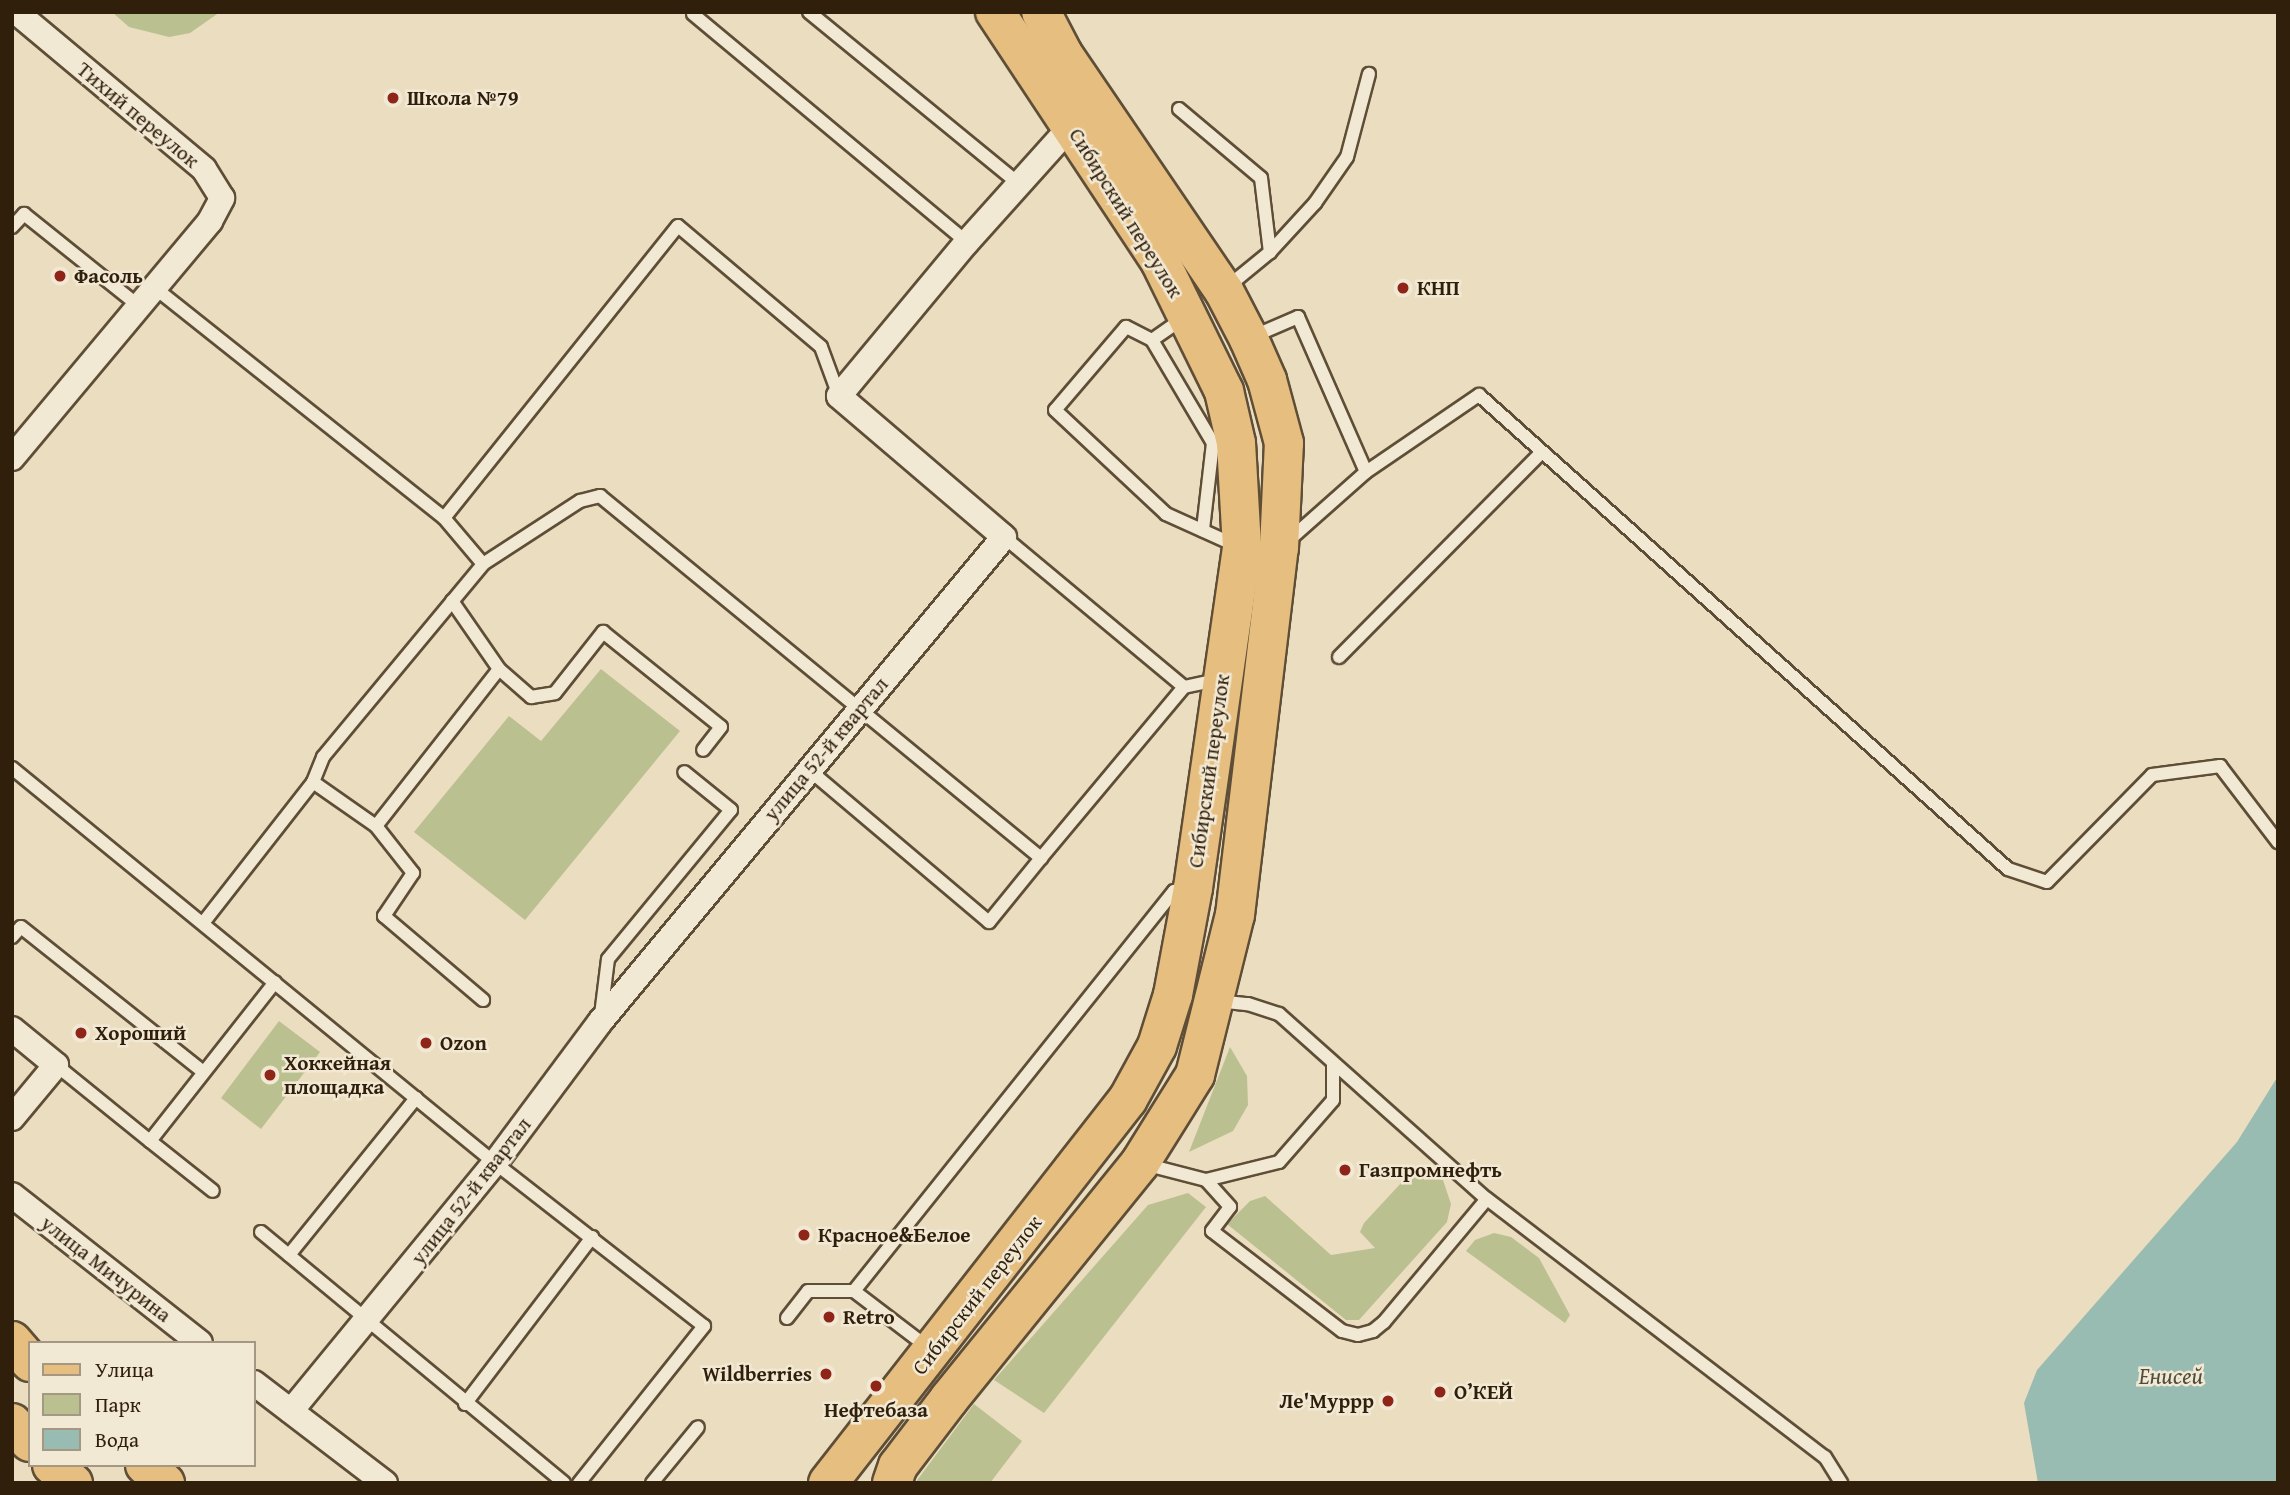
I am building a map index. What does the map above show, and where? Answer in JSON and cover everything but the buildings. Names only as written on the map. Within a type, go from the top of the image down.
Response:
[{"type":"main road","name":"Сибирский переулок","points":[[828,1483],[1128,1099],[1157,1046],[1173,995],[1193,888],[1242,547],[1233,430],[1224,391],[1160,261],[995,12]]},
{"type":"main road","name":"Сибирский переулок","points":[[892,1483],[898,1466],[949,1399],[1140,1163],[1195,1075],[1236,915],[1279,548],[1284,443],[1267,380],[1249,339],[1224,291],[1063,54],[1041,12]]},
{"type":"main road","points":[[1188,314],[1224,291]]},
{"type":"main road","points":[[1242,547],[1279,548]]},
{"type":"main road","points":[[1173,995],[1216,1001]]},
{"type":"main road","points":[[12,1341],[28,1360]]},
{"type":"main road","points":[[12,1423],[28,1440]]},
{"type":"main road","points":[[147,1467],[165,1483]]},
{"type":"street","name":"Тихий переулок","points":[[12,458],[211,221],[222,198],[204,169],[16,12]]},
{"type":"street","points":[[1004,537],[839,396],[967,242],[1072,125]]},
{"type":"street","name":"улица 52-й квартал","points":[[291,1411],[367,1322],[495,1163],[600,1022],[857,710],[1004,537]]},
{"type":"street","points":[[12,1030],[56,1065],[12,1118]]},
{"type":"street","name":"улица Мичурина","points":[[12,1195],[197,1341]]},
{"type":"street","points":[[256,1385],[385,1483]]},
{"type":"lane","points":[[809,12],[1018,183]]},
{"type":"lane","points":[[692,14],[967,242]]},
{"type":"lane","points":[[1224,291],[1270,252],[1315,203],[1347,157],[1369,74]]},
{"type":"lane","points":[[1179,109],[1261,178],[1270,252]]},
{"type":"lane","points":[[12,227],[18,212],[147,297],[444,518],[483,564]]},
{"type":"lane","points":[[444,518],[678,226],[821,347],[839,396]]},
{"type":"lane","points":[[1152,340],[1188,314]]},
{"type":"lane","points":[[1249,339],[1298,317],[1366,472]]},
{"type":"lane","points":[[1203,530],[1213,443],[1152,340],[1126,327],[1055,410],[1166,514],[1242,547]]},
{"type":"lane","points":[[1279,548],[1366,472],[1479,395],[2008,869],[2046,882],[2152,775],[2220,766],[2278,842]]},
{"type":"lane","points":[[1339,657],[1541,453]]},
{"type":"lane","points":[[202,923],[313,782],[323,757],[483,564],[580,501],[600,496],[857,710],[1041,858]]},
{"type":"lane","points":[[1004,537],[1184,687]]},
{"type":"lane","points":[[452,601],[499,669],[531,697],[555,693],[603,632],[721,727],[703,750]]},
{"type":"lane","points":[[376,825],[499,669]]},
{"type":"lane","points":[[808,769],[989,922],[1184,687],[1221,679]]},
{"type":"lane","points":[[12,768],[495,1163],[704,1326],[579,1483]]},
{"type":"lane","points":[[600,1022],[608,959],[730,810],[684,772]]},
{"type":"lane","points":[[313,782],[376,825],[413,873],[384,916],[483,1000]]},
{"type":"lane","points":[[854,1291],[1174,891],[1193,888]]},
{"type":"lane","points":[[12,937],[21,927],[203,1072]]},
{"type":"lane","points":[[150,1141],[275,982]]},
{"type":"lane","points":[[1216,1001],[1248,1004],[1279,1014],[1487,1199],[1825,1457],[1841,1483]]},
{"type":"lane","points":[[1140,1163],[1206,1180],[1279,1162],[1333,1100],[1333,1063]]},
{"type":"lane","points":[[56,1065],[213,1191]]},
{"type":"lane","points":[[289,1255],[416,1098]]},
{"type":"lane","points":[[1206,1180],[1230,1207],[1212,1231],[1350,1334],[1379,1327],[1487,1199]]},
{"type":"lane","points":[[261,1232],[465,1404],[564,1483]]},
{"type":"lane","points":[[465,1404],[592,1237]]},
{"type":"lane","points":[[787,1318],[808,1291],[854,1291],[933,1352]]},
{"type":"lane","points":[[652,1483],[698,1427]]},
{"type":"green space","points":[[112,12],[220,12],[190,33],[169,37],[129,27]]},
{"type":"green space","points":[[601,669],[680,731],[525,920],[414,832],[509,716],[541,741]]},
{"type":"green space","name":"Хоккейная площадка","points":[[279,1021],[320,1052],[261,1129],[221,1098]]},
{"type":"green space","points":[[1230,1047],[1247,1076],[1248,1105],[1233,1131],[1189,1152]]},
{"type":"green space","points":[[1414,1169],[1443,1180],[1451,1204],[1447,1222],[1359,1320],[1346,1320],[1227,1224],[1250,1201],[1265,1196],[1331,1255],[1375,1248],[1360,1232],[1364,1223]]},
{"type":"green space","points":[[1188,1193],[1206,1207],[1044,1413],[994,1380],[1148,1205]]},
{"type":"green space","points":[[1494,1233],[1511,1237],[1539,1258],[1570,1315],[1565,1323],[1466,1251],[1475,1240]]},
{"type":"green space","points":[[974,1404],[1022,1441],[990,1483],[915,1483]]},
{"type":"water","name":"Енисей","points":[[2278,1076],[2278,1483],[2038,1483],[2024,1403],[2037,1370],[2237,1142]]},
{"type":"place","name":"Школа №79","points":[[393,98]]},
{"type":"place","name":"Фасоль","points":[[60,276]]},
{"type":"place","name":"КНП","points":[[1403,288]]},
{"type":"place","name":"Хороший","points":[[81,1033]]},
{"type":"place","name":"Ozon","points":[[426,1043]]},
{"type":"place","name":"Хоккейная площадка","points":[[270,1075]]},
{"type":"place","name":"Газпромнефть","points":[[1345,1170]]},
{"type":"place","name":"Красное&Белое","points":[[804,1235]]},
{"type":"place","name":"Retro","points":[[829,1317]]},
{"type":"place","name":"Wildberries","points":[[826,1374]]},
{"type":"place","name":"Нефтебаза","points":[[876,1386]]},
{"type":"place","name":"О’КЕЙ","points":[[1440,1392]]},
{"type":"place","name":"Ле'Муррр","points":[[1388,1401]]}]
